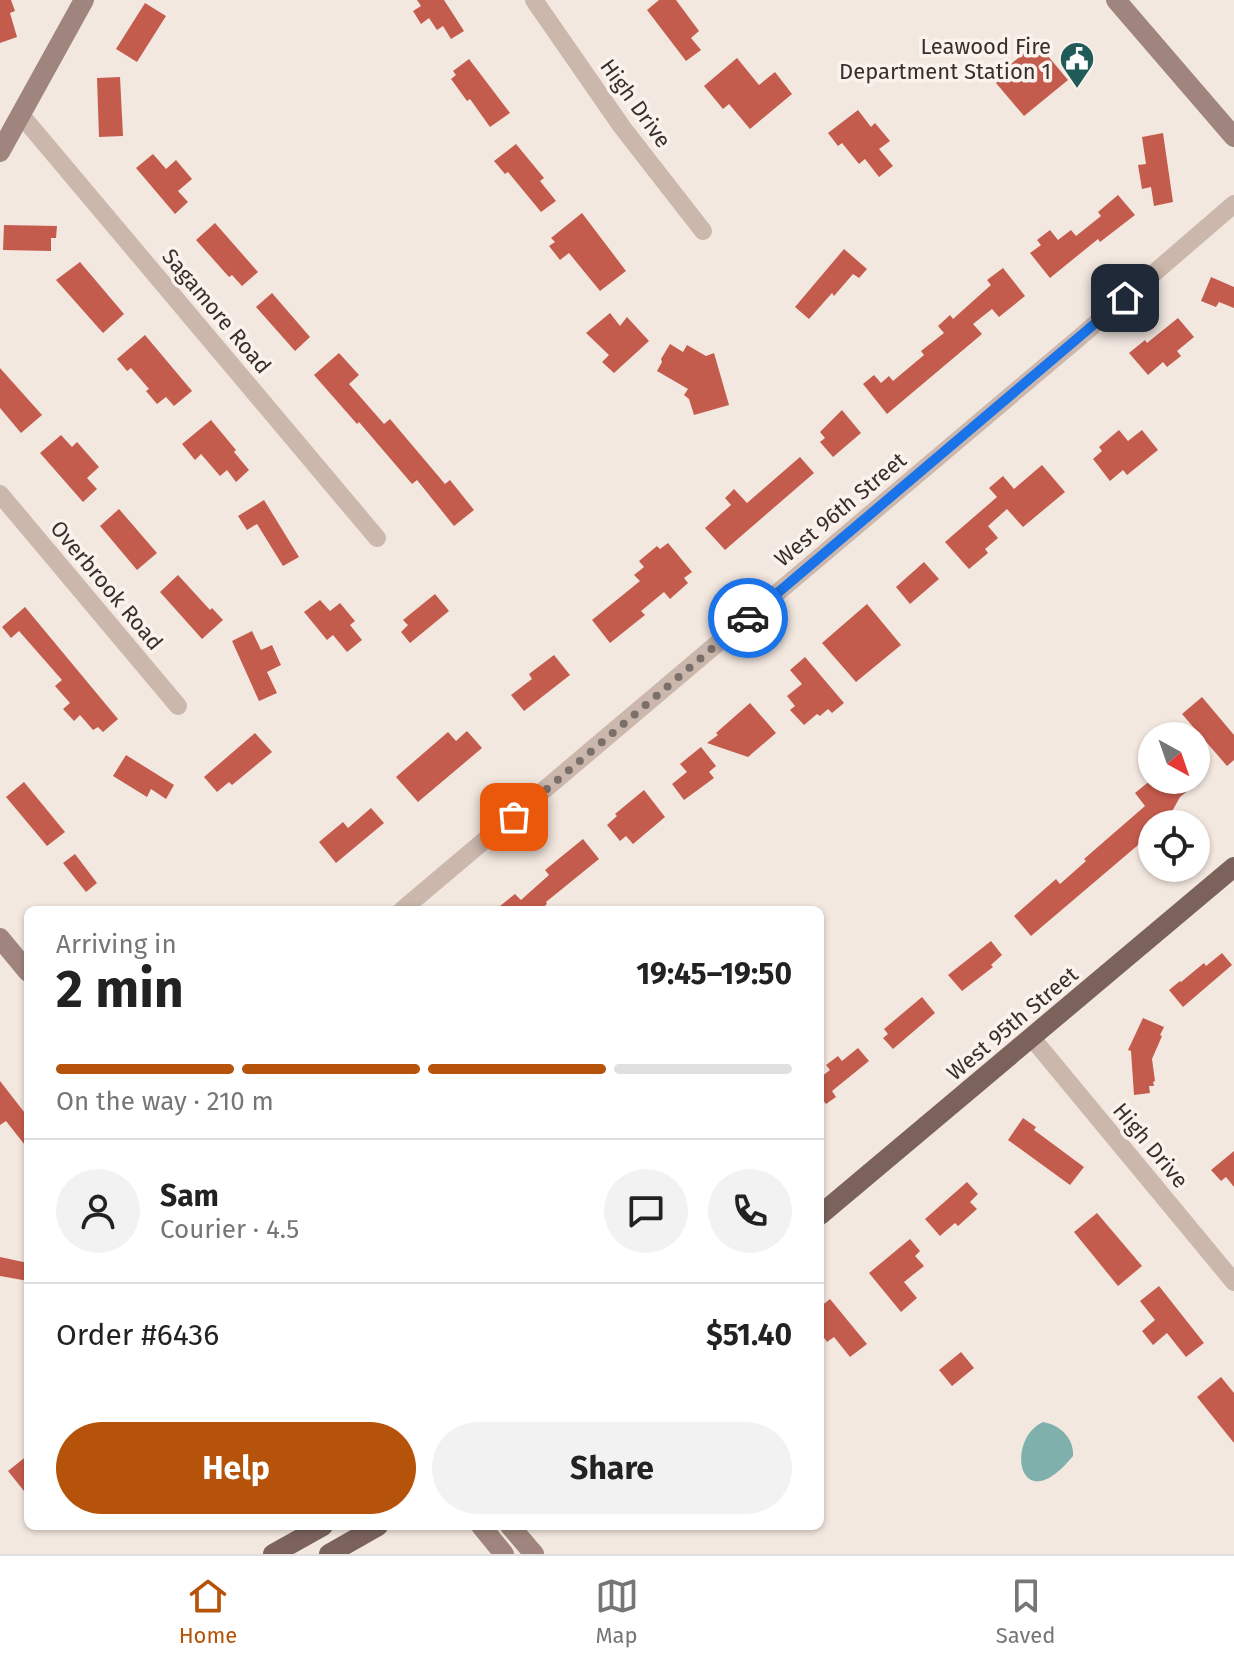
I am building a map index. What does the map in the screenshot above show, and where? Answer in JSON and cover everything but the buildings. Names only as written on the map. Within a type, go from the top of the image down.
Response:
[{"type":"main road","name":"West 95th Street","points":[[824,1212],[1234,867]]},
{"type":"main road","points":[[273,1554],[316,1530]]},
{"type":"main road","points":[[329,1554],[371,1530]]},
{"type":"street","points":[[0,152],[84,0]]},
{"type":"street","name":"High Drive","points":[[534,0],[622,127],[703,231]]},
{"type":"street","points":[[1116,0],[1234,137]]},
{"type":"street","name":"Sagamore Road","points":[[21,115],[377,538]]},
{"type":"street","name":"West 96th Street","points":[[407,906],[1234,204]]},
{"type":"street","name":"Overbrook Road","points":[[0,494],[178,706]]},
{"type":"street","points":[[0,938],[24,967]]},
{"type":"street","name":"High Drive","points":[[1032,1038],[1234,1282]]},
{"type":"street","points":[[484,1530],[504,1554]]},
{"type":"street","points":[[513,1530],[534,1554]]},
{"type":"water","points":[[1043,1422],[1065,1433],[1073,1456],[1055,1474],[1040,1481],[1029,1479],[1023,1470],[1021,1458],[1031,1431]]},
{"type":"way so far","points":[[514,817],[748,618]]},
{"type":"place","name":"Leawood Fire Department Station 1","points":[[1077,90]]},
{"type":"route","points":[[748,618],[1125,298]]}]
